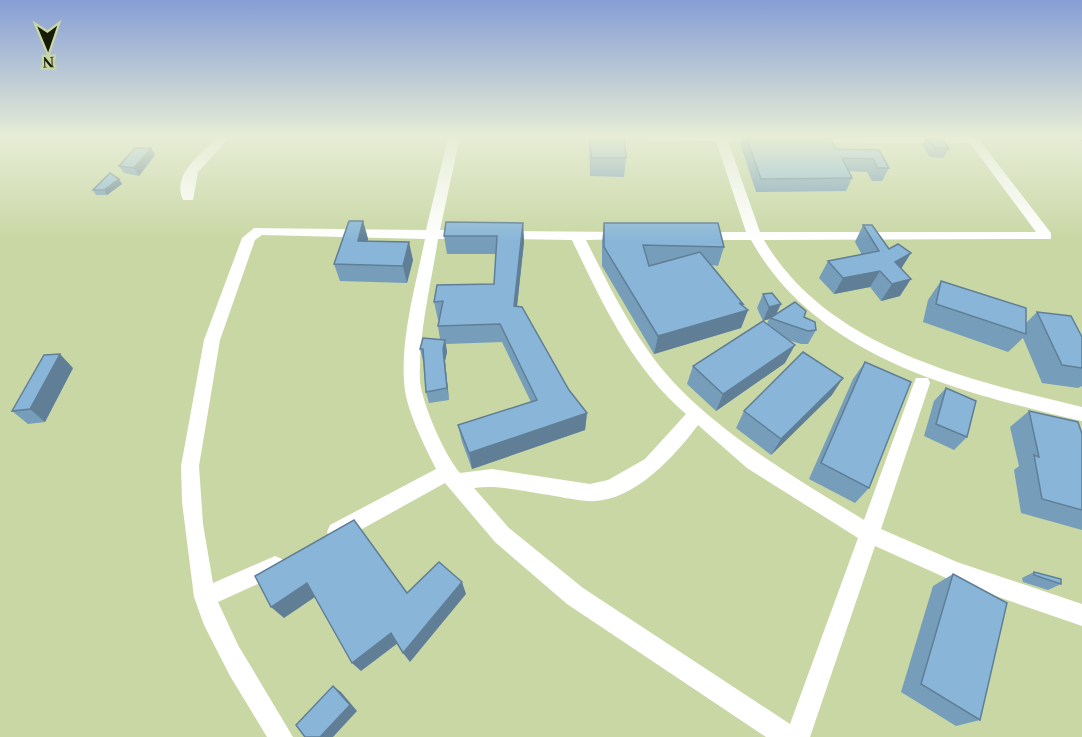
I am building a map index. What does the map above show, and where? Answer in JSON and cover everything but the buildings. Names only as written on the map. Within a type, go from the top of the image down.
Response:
[{"type":"street","points":[[188,197],[186,188],[192,171]]},
{"type":"street","points":[[446,171],[432,235],[414,342],[412,383],[427,432],[450,478],[502,535],[575,596],[788,737]]},
{"type":"street","points":[[733,171],[756,236],[775,267],[804,297],[876,347],[956,382],[1082,414]]},
{"type":"street","points":[[685,236],[1046,236],[997,171]]},
{"type":"street","points":[[280,737],[215,625],[206,597],[189,487],[190,466],[212,340],[249,238],[266,230],[432,235],[637,236]]},
{"type":"street","points":[[577,236],[611,305],[644,358],[697,413],[754,462],[868,533],[955,572],[1082,615]]},
{"type":"street","points":[[798,737],[922,383]]},
{"type":"street","points":[[322,540],[450,478],[492,477],[590,493],[605,491],[631,479],[665,455],[697,413]]},
{"type":"street","points":[[206,597],[249,580],[290,558]]}]
